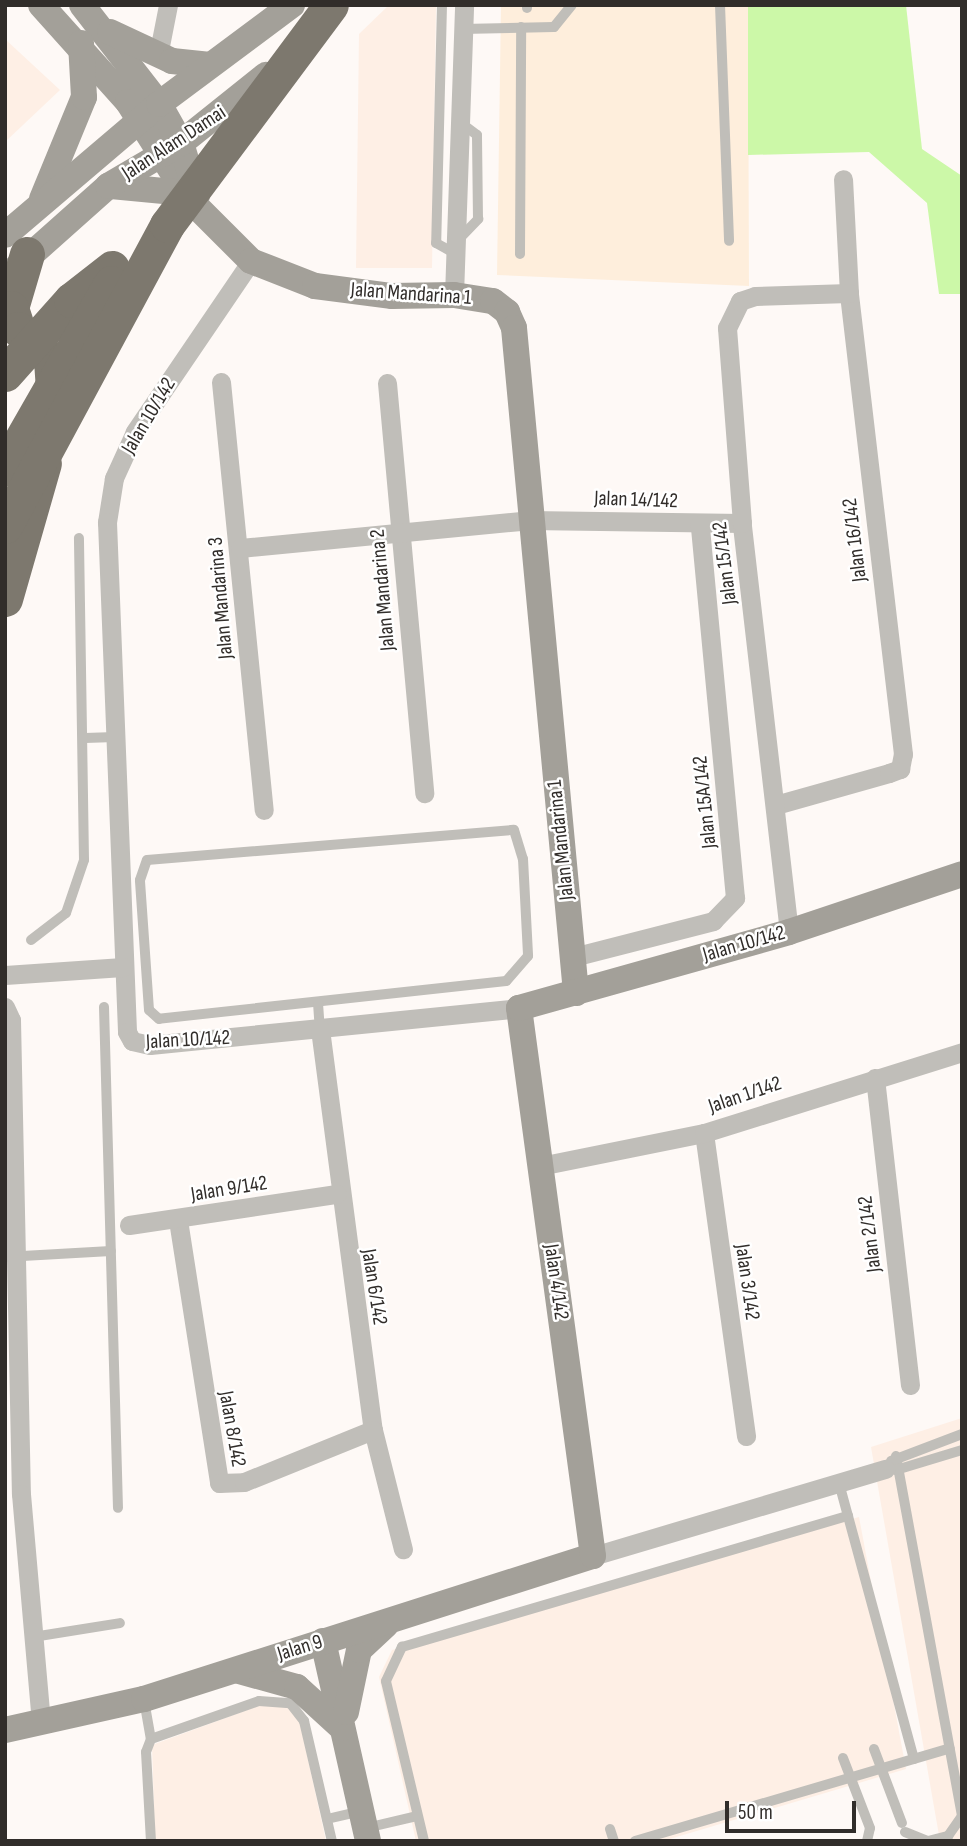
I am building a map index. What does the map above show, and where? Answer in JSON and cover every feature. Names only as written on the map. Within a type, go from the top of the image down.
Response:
[{"type":"highway","points":[[5,468],[151,216],[318,5]]},
{"type":"highway","points":[[5,526],[167,225],[331,5]]},
{"type":"highway","points":[[5,374],[71,300],[167,225]]},
{"type":"highway","points":[[5,599],[36,500],[55,396],[51,360],[18,329],[11,308],[13,256]]},
{"type":"street","points":[[41,5],[90,34],[158,56],[208,65]]},
{"type":"street","points":[[39,206],[84,97],[90,34],[82,5]]},
{"type":"street","points":[[158,56],[168,5]]},
{"type":"street","name":"Jalan Alam Damai","points":[[13,256],[39,206],[208,65],[292,5]]},
{"type":"street","name":"Jalan Alam Damai","points":[[13,256],[108,186],[171,148],[226,110],[342,5]]},
{"type":"street","points":[[454,295],[453,248],[464,5]]},
{"type":"street","points":[[90,34],[150,112],[171,148]]},
{"type":"street","points":[[207,219],[205,190],[226,110]]},
{"type":"street","name":"Jalan Mandarina 1","points":[[171,148],[186,193],[207,219],[251,261],[315,286],[392,296],[454,295],[493,301],[514,328],[529,520],[576,993]]},
{"type":"street","name":"Jalan Mandarina 1","points":[[171,148],[207,219]]},
{"type":"street","name":"Jalan 16/142","points":[[779,804],[889,774],[900,769],[903,754],[849,293],[843,179]]},
{"type":"street","points":[[108,186],[142,184],[186,193]]},
{"type":"street","name":"Jalan 10/142","points":[[251,261],[135,432],[114,478],[107,522],[123,967],[127,1032],[139,1044],[320,1029],[519,1008],[789,932],[962,874]]},
{"type":"street","name":"Jalan 15/142","points":[[789,932],[779,804],[742,523],[727,328],[732,310],[755,296],[849,293]]},
{"type":"street","name":"Jalan Mandarina 3","points":[[221,382],[240,548],[264,810]]},
{"type":"street","name":"Jalan Mandarina 2","points":[[387,383],[424,793]]},
{"type":"street","points":[[240,548],[529,520]]},
{"type":"street","name":"Jalan 14/142","points":[[529,520],[700,525],[742,523]]},
{"type":"street","name":"Jalan 15A/142","points":[[573,957],[713,921],[735,898],[700,525]]},
{"type":"street","points":[[5,975],[123,967]]},
{"type":"street","name":"Jalan 4/142","points":[[519,1008],[593,1556]]},
{"type":"street","points":[[8,1014],[13,1494],[41,1723]]},
{"type":"street","name":"Jalan 6/142","points":[[320,1029],[337,1194],[373,1430],[403,1549]]},
{"type":"street","name":"Jalan 1/142","points":[[540,1166],[704,1133],[962,1052]]},
{"type":"street","name":"Jalan 2/142","points":[[875,1078],[910,1385]]},
{"type":"street","name":"Jalan 3/142","points":[[704,1133],[746,1436]]},
{"type":"street","name":"Jalan 9/142","points":[[129,1225],[178,1220],[337,1194]]},
{"type":"street","name":"Jalan 8/142","points":[[178,1220],[219,1483],[244,1482],[373,1430]]},
{"type":"street","points":[[593,1556],[894,1465]]},
{"type":"street","name":"Jalan 9","points":[[5,1730],[144,1699],[593,1556]]},
{"type":"street","points":[[343,1730],[359,1650],[397,1618]]},
{"type":"street","points":[[323,1641],[365,1827]]},
{"type":"street","points":[[230,1670],[297,1687],[343,1730]]},
{"type":"lane","points":[[442,5],[436,243],[453,248]]},
{"type":"lane","points":[[461,29],[554,27],[572,5]]},
{"type":"lane","points":[[720,5],[729,241]]},
{"type":"lane","points":[[520,254],[521,27]]},
{"type":"lane","points":[[31,940],[66,913],[84,860],[85,738],[79,538]]},
{"type":"lane","points":[[85,738],[115,737]]},
{"type":"lane","points":[[514,830],[523,859],[528,956],[506,981],[318,1003],[159,1019],[146,997],[140,880],[147,860],[514,830]]},
{"type":"lane","points":[[318,1003],[320,1029]]},
{"type":"lane","points":[[104,1007],[118,1508]]},
{"type":"lane","points":[[9,1256],[111,1251]]},
{"type":"lane","points":[[894,1465],[962,1434]]},
{"type":"lane","points":[[894,1465],[962,1450]]},
{"type":"lane","points":[[874,1749],[905,1832],[927,1841],[948,1836],[962,1816],[894,1465]]},
{"type":"lane","points":[[839,1483],[914,1759]]},
{"type":"lane","points":[[424,1841],[386,1681],[402,1647],[547,1608],[848,1516]]},
{"type":"lane","points":[[32,1637],[120,1623]]},
{"type":"lane","points":[[144,1699],[151,1739],[146,1752],[151,1841]]},
{"type":"lane","points":[[151,1739],[259,1700],[290,1703],[304,1721],[332,1841]]},
{"type":"lane","points":[[635,1841],[950,1748]]},
{"type":"lane","points":[[843,1758],[870,1828],[867,1841]]},
{"type":"lane","points":[[327,1819],[365,1827],[417,1816]]},
{"type":"lane","points":[[610,1829],[614,1841]]},
{"type":"shaded area","points":[[389,5],[436,5],[432,268],[356,268],[359,34]]},
{"type":"shaded area","points":[[501,5],[748,5],[749,286],[497,275]]},
{"type":"shaded area","points":[[5,39],[60,90],[5,142]]},
{"type":"shaded area","points":[[962,1418],[962,1841],[940,1841],[871,1447]]},
{"type":"shaded area","points":[[859,1517],[906,1769],[663,1841],[416,1841],[379,1677],[392,1650]]},
{"type":"shaded area","points":[[266,1703],[287,1706],[300,1723],[326,1841],[155,1841],[152,1745]]},
{"type":"green space","points":[[748,5],[906,5],[922,149],[962,176],[962,294],[939,294],[927,203],[869,152],[748,155]]}]
